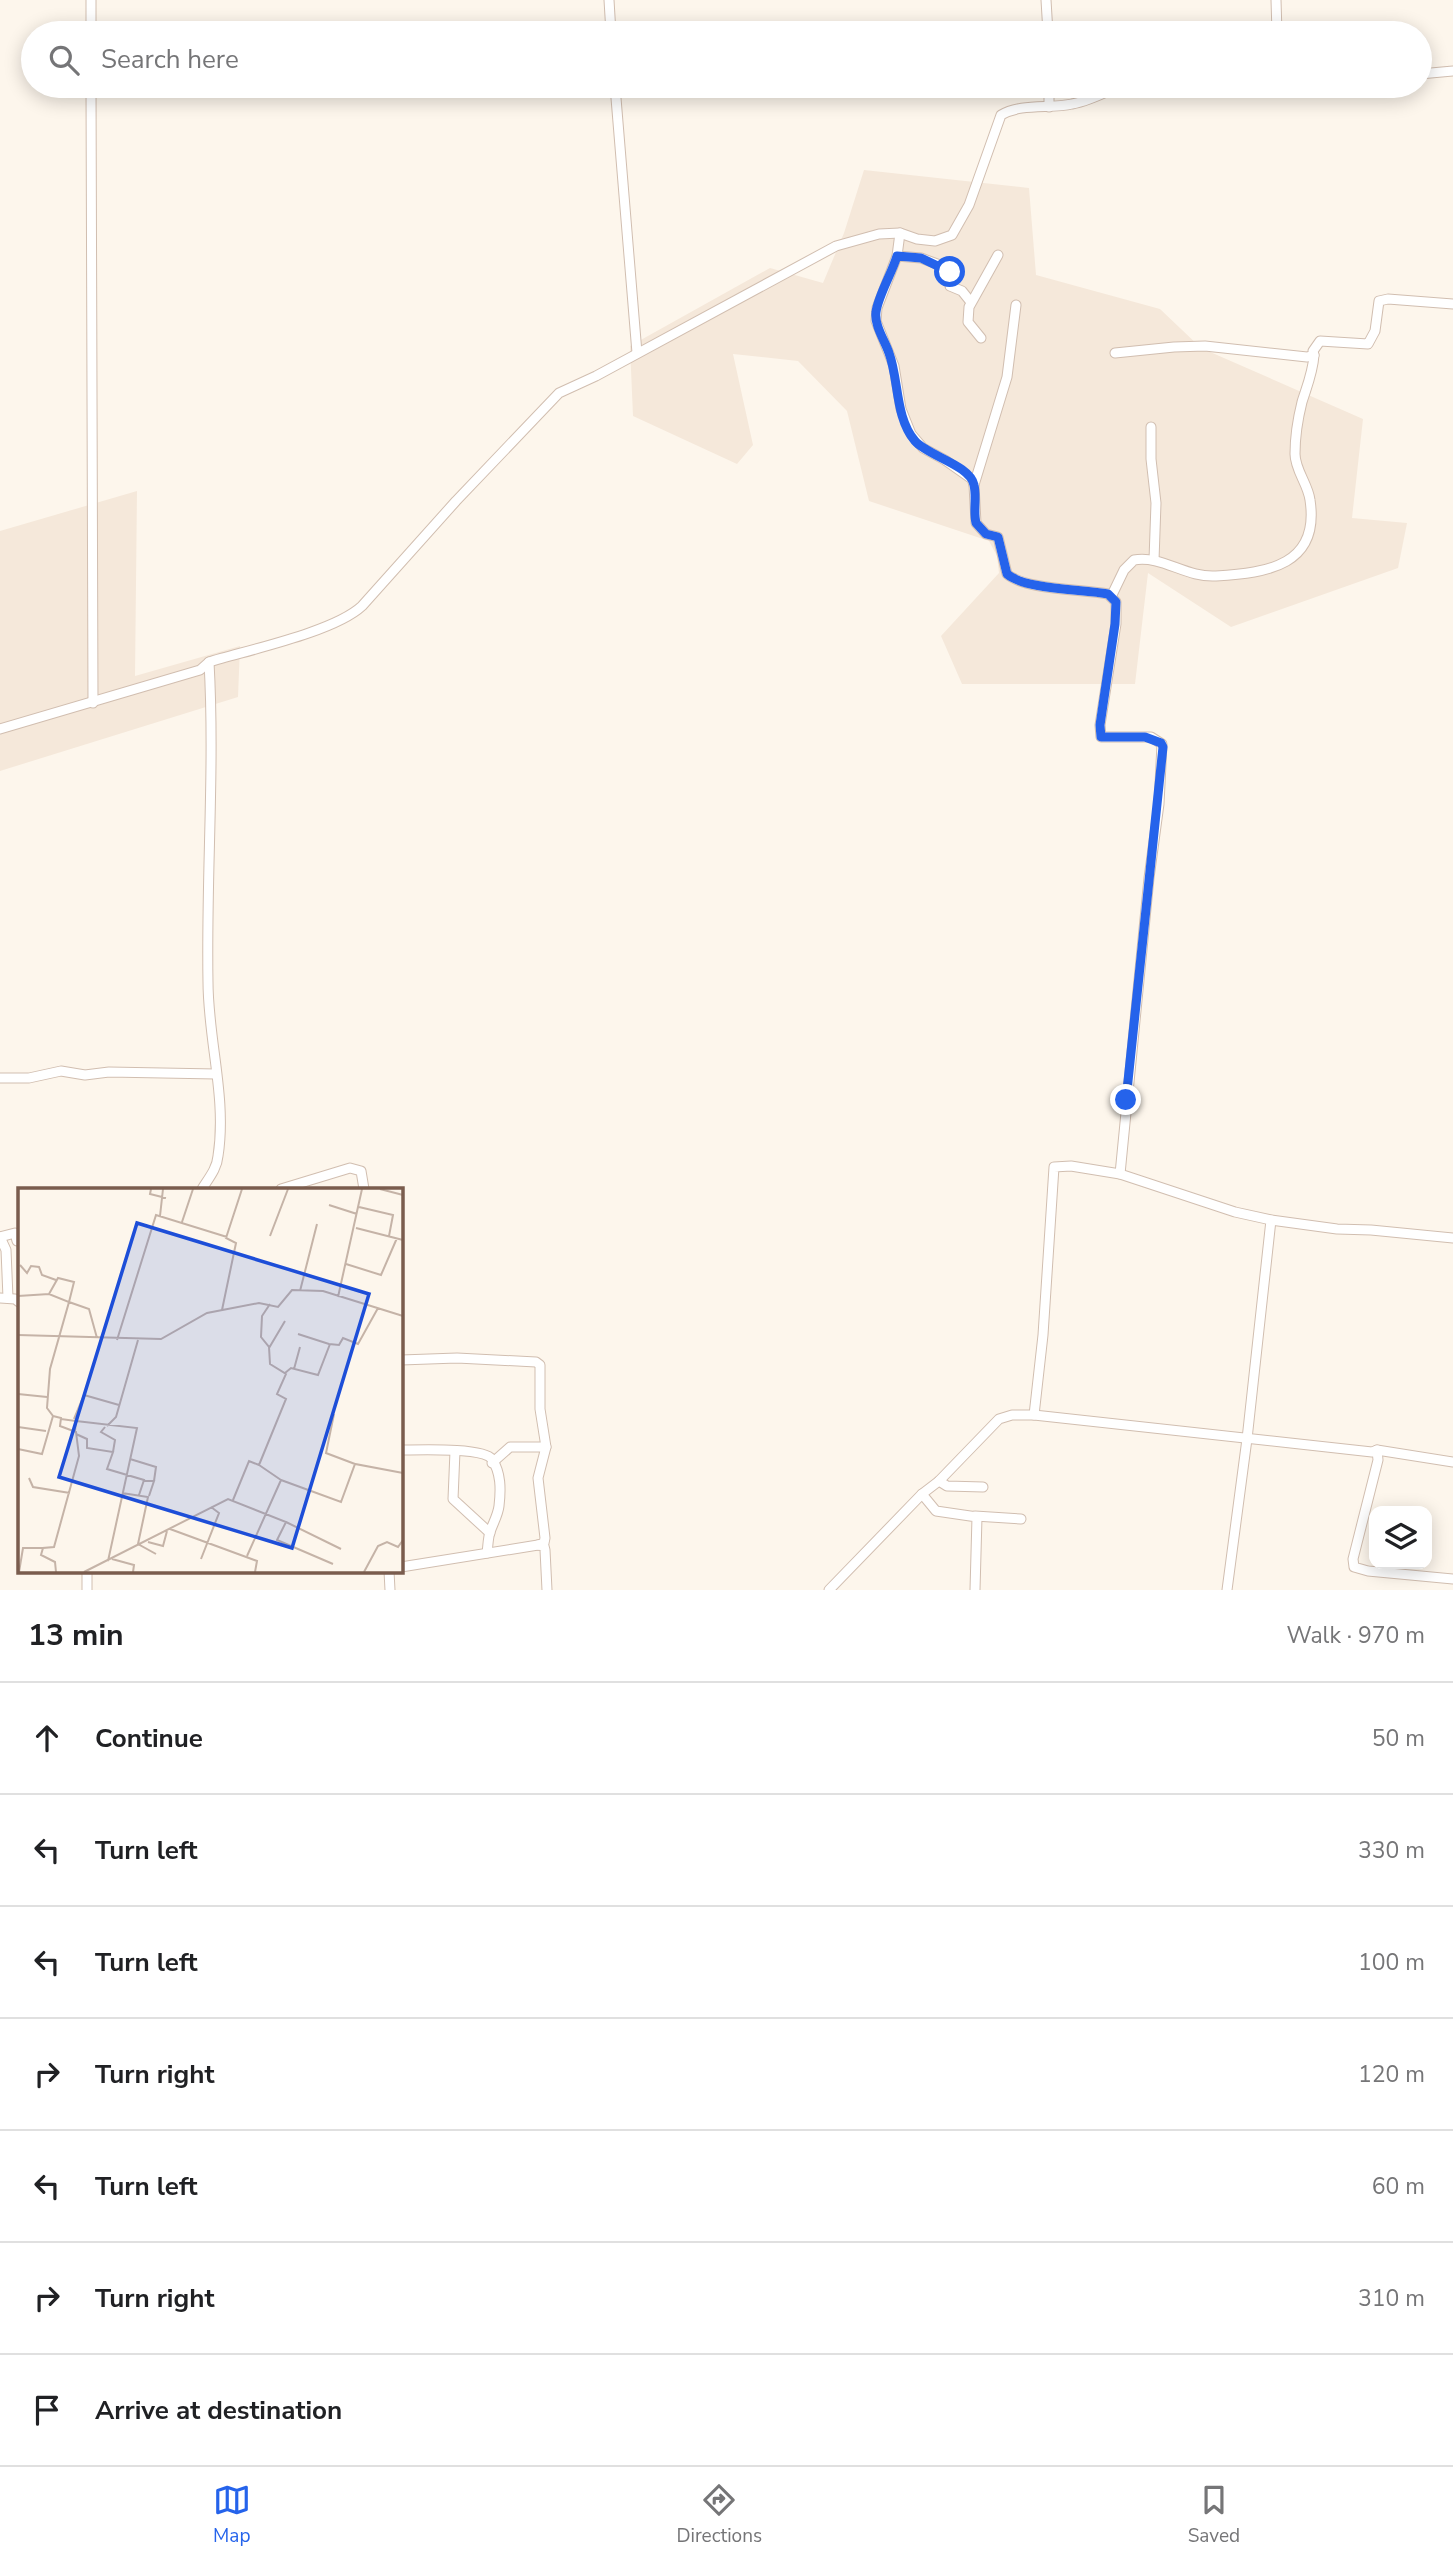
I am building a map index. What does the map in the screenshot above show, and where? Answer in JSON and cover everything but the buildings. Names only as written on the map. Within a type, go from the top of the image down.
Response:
[{"type":"street","points":[[91,21],[92,0]]},
{"type":"street","points":[[608,0],[610,21]]},
{"type":"street","points":[[1046,0],[1047,21]]},
{"type":"street","points":[[1276,0],[1277,21]]},
{"type":"street","points":[[1432,73],[1453,71]]},
{"type":"street","points":[[91,98],[93,703]]},
{"type":"street","points":[[616,98],[637,353]]},
{"type":"street","points":[[1049,98],[1049,107]]},
{"type":"street","points":[[0,729],[200,670],[209,662],[331,625],[350,616],[559,393],[836,246],[869,236],[900,233],[916,239],[935,241],[952,235],[969,205],[1001,115],[1012,110],[1073,104],[1088,98]]},
{"type":"street","points":[[900,233],[897,256],[876,313],[894,366],[905,421],[915,442],[962,471],[970,477],[974,485]]},
{"type":"street","points":[[981,338],[968,322],[970,301],[985,282],[998,255]]},
{"type":"street","points":[[897,256],[921,258],[950,270],[950,286],[962,291],[970,301]]},
{"type":"street","points":[[1111,597],[1129,564],[1134,560],[1154,559],[1190,574],[1217,576],[1279,565],[1300,553],[1306,541],[1311,517],[1310,499],[1295,457],[1313,351],[1320,341],[1368,344],[1375,331],[1379,301],[1388,299],[1453,304]]},
{"type":"street","points":[[1016,305],[1007,377],[974,485],[976,523],[986,534],[998,537],[1010,577],[1029,584],[1108,594],[1116,602],[1100,725],[1101,737],[1151,737],[1163,747],[1120,1174]]},
{"type":"street","points":[[1115,353],[1205,346],[1314,355]]},
{"type":"street","points":[[1151,427],[1150,459],[1156,503],[1154,559]]},
{"type":"street","points":[[203,1188],[218,1158],[219,1111],[208,982],[211,709],[209,662]]},
{"type":"street","points":[[0,1078],[29,1078],[61,1071],[85,1075],[109,1072],[216,1074]]},
{"type":"street","points":[[1034,1416],[1043,1335],[1055,1167],[1072,1166],[1120,1174],[1235,1212],[1271,1220],[1337,1229],[1453,1238]]},
{"type":"street","points":[[284,1188],[350,1168],[360,1171],[364,1188]]},
{"type":"street","points":[[1227,1590],[1271,1220]]},
{"type":"street","points":[[1,1237],[15,1233],[18,1238]]},
{"type":"street","points":[[0,1243],[1,1237]]},
{"type":"street","points":[[1,1237],[6,1250],[4,1298]]},
{"type":"street","points":[[402,1360],[457,1358],[536,1362],[540,1370],[540,1409],[547,1447],[538,1478],[544,1543],[402,1567]]},
{"type":"street","points":[[829,1590],[999,1419],[1012,1415],[1372,1452],[1377,1450],[1453,1462]]},
{"type":"street","points":[[492,1463],[510,1447],[547,1447]]},
{"type":"street","points":[[402,1450],[455,1451],[484,1454],[491,1459],[498,1470],[500,1481],[499,1508],[490,1533],[487,1553]]},
{"type":"street","points":[[1377,1450],[1378,1460],[1353,1559],[1354,1567],[1453,1579]]},
{"type":"street","points":[[455,1451],[451,1487],[453,1499],[490,1533]]},
{"type":"street","points":[[939,1481],[947,1486],[983,1487]]},
{"type":"street","points":[[922,1494],[936,1511],[1021,1519]]},
{"type":"street","points":[[975,1516],[978,1522],[975,1590]]},
{"type":"street","points":[[538,1545],[544,1546],[545,1550],[547,1590]]},
{"type":"shaded area","points":[[864,170],[1029,188],[1036,275],[1160,309],[1201,348],[1363,419],[1352,518],[1407,523],[1398,568],[1231,627],[1148,573],[1135,684],[962,684],[941,636],[999,573],[997,556],[989,541],[869,501],[847,411],[798,361],[733,354],[753,445],[737,464],[633,416],[630,346],[770,268],[823,283],[844,233]]},
{"type":"shaded area","points":[[137,491],[135,676],[240,646],[238,697],[0,771],[0,531]]},
{"type":"route","points":[[950,272],[948,268],[921,258],[897,256],[877,308],[876,321],[894,366],[905,421],[915,442],[972,479],[976,523],[986,534],[994,535],[1000,540],[1007,574],[1010,577],[1029,584],[1108,594],[1116,602],[1100,725],[1101,737],[1151,737],[1163,747],[1126,1100]]}]
